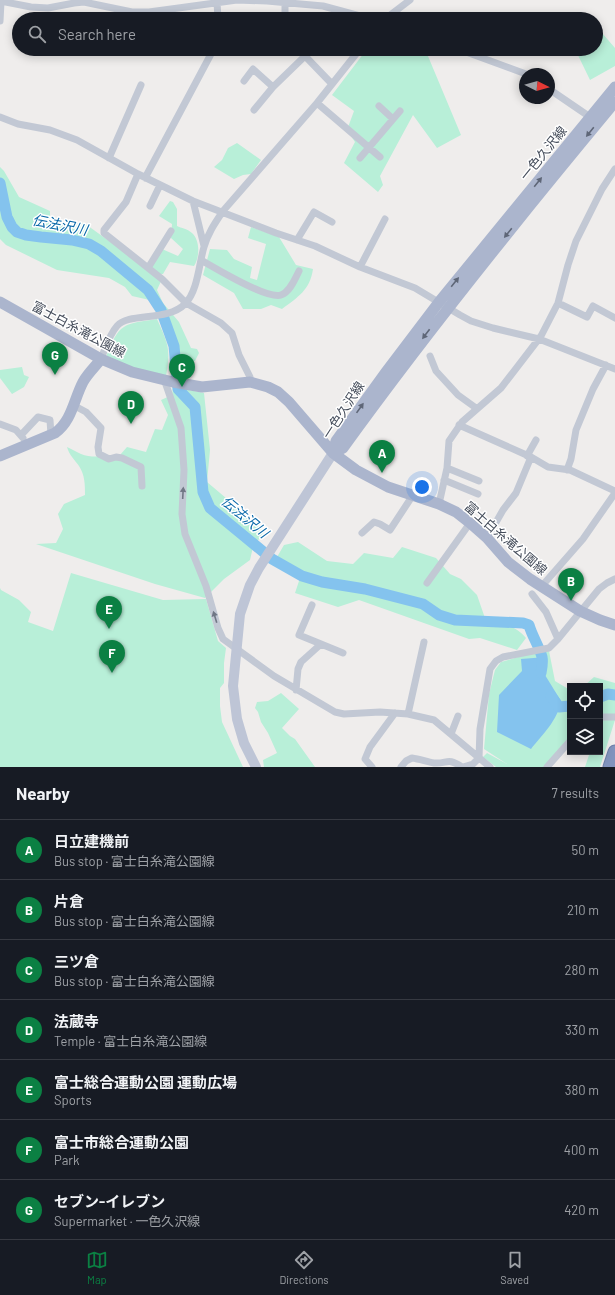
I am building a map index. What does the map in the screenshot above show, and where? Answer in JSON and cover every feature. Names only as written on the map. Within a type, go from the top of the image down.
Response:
[{"type":"highway","points":[[610,767],[615,752]]},
{"type":"main road","name":"一色久沢線","points":[[333,453],[342,448],[444,304],[615,87]]},
{"type":"main road","name":"一色久沢線","points":[[444,304],[615,102]]},
{"type":"main road","name":"富士白糸滝公園線","points":[[0,302],[101,359],[132,372],[202,387],[236,382],[250,382],[268,387],[278,392],[289,402],[333,453],[356,470],[388,487],[438,504],[456,512],[488,538],[513,566],[541,587],[580,611],[615,625]]},
{"type":"main road","points":[[0,456],[51,435],[64,426],[83,382],[101,359]]},
{"type":"street","points":[[0,21],[1,2],[48,8],[74,2],[84,2],[132,12],[149,12],[237,0],[323,6],[345,12]]},
{"type":"street","points":[[394,12],[410,0]]},
{"type":"street","points":[[214,2],[216,12]]},
{"type":"street","points":[[285,3],[285,12]]},
{"type":"street","points":[[145,178],[210,56]]},
{"type":"street","points":[[254,110],[273,87],[305,56],[332,84]]},
{"type":"street","points":[[101,359],[117,326],[124,321],[166,315],[174,312],[186,303],[194,290],[204,246],[212,227],[222,211],[317,104],[354,56]]},
{"type":"street","points":[[477,56],[519,71]]},
{"type":"street","points":[[244,81],[253,69],[273,87]]},
{"type":"street","points":[[110,158],[142,85]]},
{"type":"street","points":[[555,93],[590,117]]},
{"type":"street","points":[[317,104],[380,157]]},
{"type":"street","points":[[379,106],[393,119]]},
{"type":"street","points":[[360,158],[400,111]]},
{"type":"street","points":[[0,118],[18,124],[50,130],[77,140],[145,178],[193,201],[315,246],[360,267],[415,288],[471,321],[539,339],[615,369]]},
{"type":"street","points":[[438,504],[447,468],[449,441],[459,425],[476,408],[501,388],[539,339],[558,303],[576,241],[602,189],[615,169]]},
{"type":"street","points":[[138,174],[126,202],[104,230],[104,233],[148,268],[186,303],[221,323],[232,333],[250,376],[250,382]]},
{"type":"street","points":[[150,206],[160,185]]},
{"type":"street","points":[[193,201],[204,246]]},
{"type":"street","points":[[297,240],[314,212],[332,222]]},
{"type":"street","points":[[360,267],[385,219]]},
{"type":"street","points":[[148,268],[171,231]]},
{"type":"street","points":[[201,260],[263,293],[274,296],[281,295],[288,291],[299,271]]},
{"type":"street","points":[[558,303],[587,317],[593,306],[615,318]]},
{"type":"street","points":[[430,356],[436,371],[458,395],[476,408]]},
{"type":"street","points":[[567,470],[571,459],[576,430],[593,389],[606,365]]},
{"type":"street","points":[[173,382],[181,428],[184,470],[182,514],[185,534],[206,586],[223,639],[274,676],[335,712],[344,714],[408,714],[434,720],[490,767]]},
{"type":"street","points":[[73,405],[86,412],[101,428],[98,446],[99,454],[109,459],[122,458],[141,467],[142,486]]},
{"type":"street","points":[[21,435],[38,417],[50,420],[51,435]]},
{"type":"street","points":[[0,424],[16,430],[21,435],[26,445]]},
{"type":"street","points":[[459,425],[548,467],[567,470],[615,492],[583,539],[541,587]]},
{"type":"street","points":[[488,538],[503,510],[516,493],[536,440]]},
{"type":"street","points":[[256,767],[244,743],[237,719],[233,686],[240,614],[250,585],[259,568],[333,453]]},
{"type":"street","points":[[447,468],[479,482]]},
{"type":"street","points":[[444,480],[478,494]]},
{"type":"street","points":[[362,533],[374,522],[390,530],[413,495]]},
{"type":"street","points":[[427,583],[470,523]]},
{"type":"street","points":[[401,767],[406,761],[412,758],[436,764],[446,761],[454,762],[464,767],[473,764],[479,758],[480,729],[490,668],[496,660],[503,657],[549,648],[600,589],[615,579]]},
{"type":"street","points":[[532,594],[546,612],[558,639]]},
{"type":"street","points":[[312,605],[299,635],[343,653]]},
{"type":"street","points":[[408,714],[424,642]]},
{"type":"street","points":[[296,690],[298,669],[301,662],[321,644]]},
{"type":"street","points":[[372,767],[365,759],[370,747],[395,713]]},
{"type":"street","points":[[451,734],[458,716]]},
{"type":"street","points":[[603,717],[615,717]]},
{"type":"street","points":[[547,767],[567,744]]},
{"type":"green space","points":[[603,34],[615,48],[615,66],[590,80],[578,56],[603,56]]},
{"type":"green space","points":[[362,56],[428,56],[461,135],[437,148],[413,115],[380,176],[383,185],[378,192],[344,163],[355,142],[347,130],[354,111],[332,95]]},
{"type":"green space","points":[[237,143],[261,160],[251,174],[243,175],[234,179],[214,167],[222,160],[228,148]]},
{"type":"green space","points":[[0,167],[4,171],[19,197],[50,211],[50,224],[84,223],[162,279],[157,290],[163,303],[179,322],[191,348],[197,349],[199,353],[195,361],[187,360],[187,373],[173,374],[176,347],[154,301],[132,296],[125,287],[109,278],[57,270],[6,245],[0,239]]},
{"type":"green space","points":[[170,201],[173,202],[177,209],[177,226],[189,230],[195,236],[198,244],[198,253],[194,266],[170,262],[163,274],[160,274],[150,267],[162,249],[178,256],[183,249],[171,238],[172,224],[159,216]]},
{"type":"green space","points":[[251,227],[279,237],[296,265],[313,269],[306,288],[298,297],[282,309],[271,305],[261,309],[243,309],[234,293],[203,275],[210,249],[227,250],[234,259],[252,267],[250,278],[257,280],[266,244],[248,238]]},
{"type":"green space","points":[[157,319],[168,346],[166,376],[142,371],[106,357],[115,337],[124,327],[137,322]]},
{"type":"green space","points":[[22,367],[24,375],[29,377],[24,387],[12,394],[0,378],[0,370]]},
{"type":"green space","points":[[173,387],[204,393],[210,450],[207,482],[265,531],[253,547],[250,560],[224,579],[205,598],[155,584],[36,544],[56,543],[63,529],[58,514],[64,504],[85,495],[84,476],[67,447],[81,454],[90,456],[120,455],[127,447],[146,452],[155,429],[162,430],[168,415],[161,400],[172,395]]},
{"type":"green space","points":[[298,542],[327,561],[353,564],[364,553],[393,558],[402,547],[436,558],[450,574],[461,579],[477,595],[486,621],[508,625],[518,630],[526,638],[517,650],[480,638],[469,639],[359,600],[338,607],[295,593],[299,581],[298,570],[284,567],[277,557],[284,545]]},
{"type":"green space","points":[[71,573],[163,600],[206,599],[218,641],[226,648],[224,683],[220,688],[222,722],[243,767],[0,767],[0,588],[19,600],[31,612],[28,622],[53,631]]},
{"type":"green space","points":[[549,651],[555,681],[567,688],[567,745],[544,767],[496,767],[483,757],[487,753],[507,764],[484,749],[489,694],[495,670],[501,662],[525,655]]},
{"type":"green space","points":[[594,677],[615,683],[615,720],[600,767],[585,767],[589,755],[603,755],[603,683],[587,683]]},
{"type":"green space","points":[[281,693],[299,709],[282,728],[295,739],[315,767],[264,767],[263,760],[277,753],[255,708],[257,702],[268,701]]},
{"type":"water","points":[[546,657],[545,675],[561,701],[557,715],[545,733],[531,749],[497,732],[499,695],[522,671],[521,659]]},
{"type":"waterway","name":"伝法沢川","points":[[0,183],[7,217],[12,227],[17,232],[26,235],[72,240],[89,244],[101,251],[148,290],[161,310],[174,346],[178,389],[195,407],[203,492],[210,508],[272,559],[302,576],[322,582],[365,589],[423,604],[439,615],[455,620],[523,623],[529,625],[542,657],[541,673]]},
{"type":"waterway","name":"伝法沢川","points":[[603,696],[608,694],[615,695]]},
{"type":"waterway","name":"伝法沢川","points":[[551,696],[559,707],[567,706]]},
{"type":"place","name":"セブン-イレブン","points":[[55,375]]},
{"type":"place","name":"三ツ倉","points":[[182,387]]},
{"type":"place","name":"法蔵寺","points":[[131,424]]},
{"type":"place","name":"日立建機前","points":[[382,473]]},
{"type":"place","name":"片倉","points":[[571,601]]},
{"type":"place","name":"富士総合運動公園 運動広場","points":[[109,629]]},
{"type":"place","name":"富士市総合運動公園","points":[[112,673]]}]
